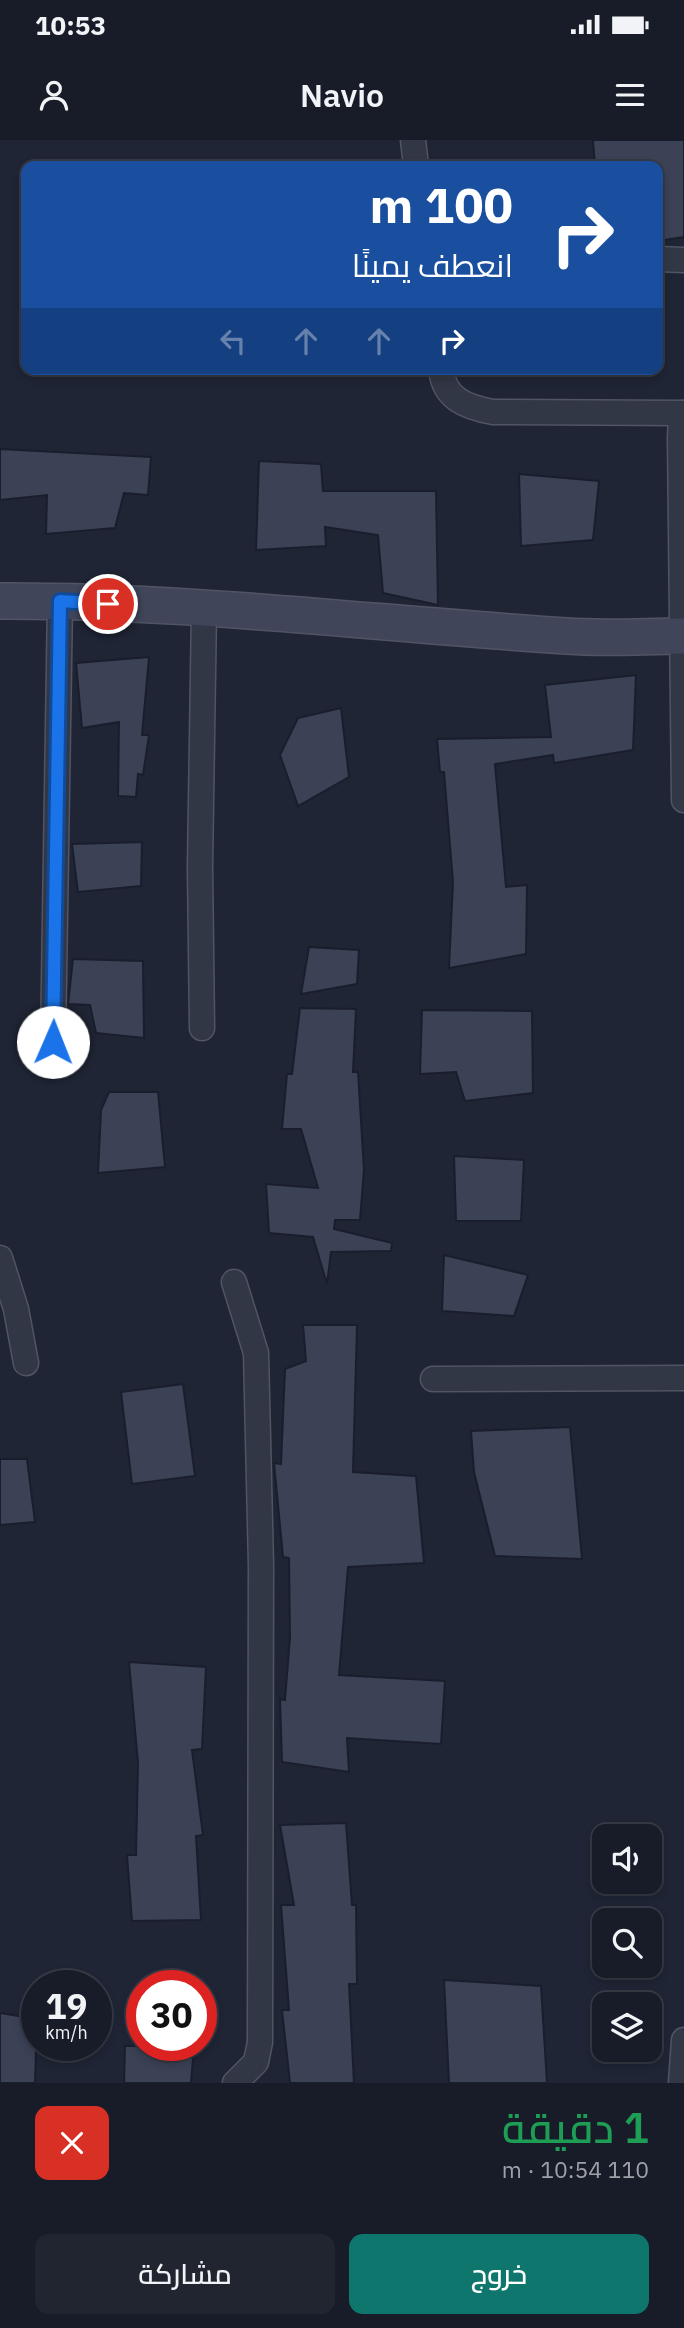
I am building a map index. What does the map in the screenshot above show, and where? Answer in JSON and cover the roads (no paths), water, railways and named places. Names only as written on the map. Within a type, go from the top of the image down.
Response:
[{"type":"street","points":[[413,140],[415,161]]},
{"type":"street","points":[[663,259],[684,260]]},
{"type":"street","points":[[442,375],[453,398],[470,407],[493,412],[683,413],[684,800]]},
{"type":"street","points":[[0,601],[60,601],[204,609],[570,636],[683,636]]},
{"type":"street","points":[[53,1042],[60,601]]},
{"type":"street","points":[[202,1028],[200,867],[204,609]]},
{"type":"street","points":[[0,1258],[16,1309],[26,1363]]},
{"type":"street","points":[[234,1282],[256,1353],[261,1616],[260,2042],[256,2062],[235,2083]]},
{"type":"street","points":[[433,1378],[684,1378]]},
{"type":"street","points":[[681,2083],[684,2040]]}]
